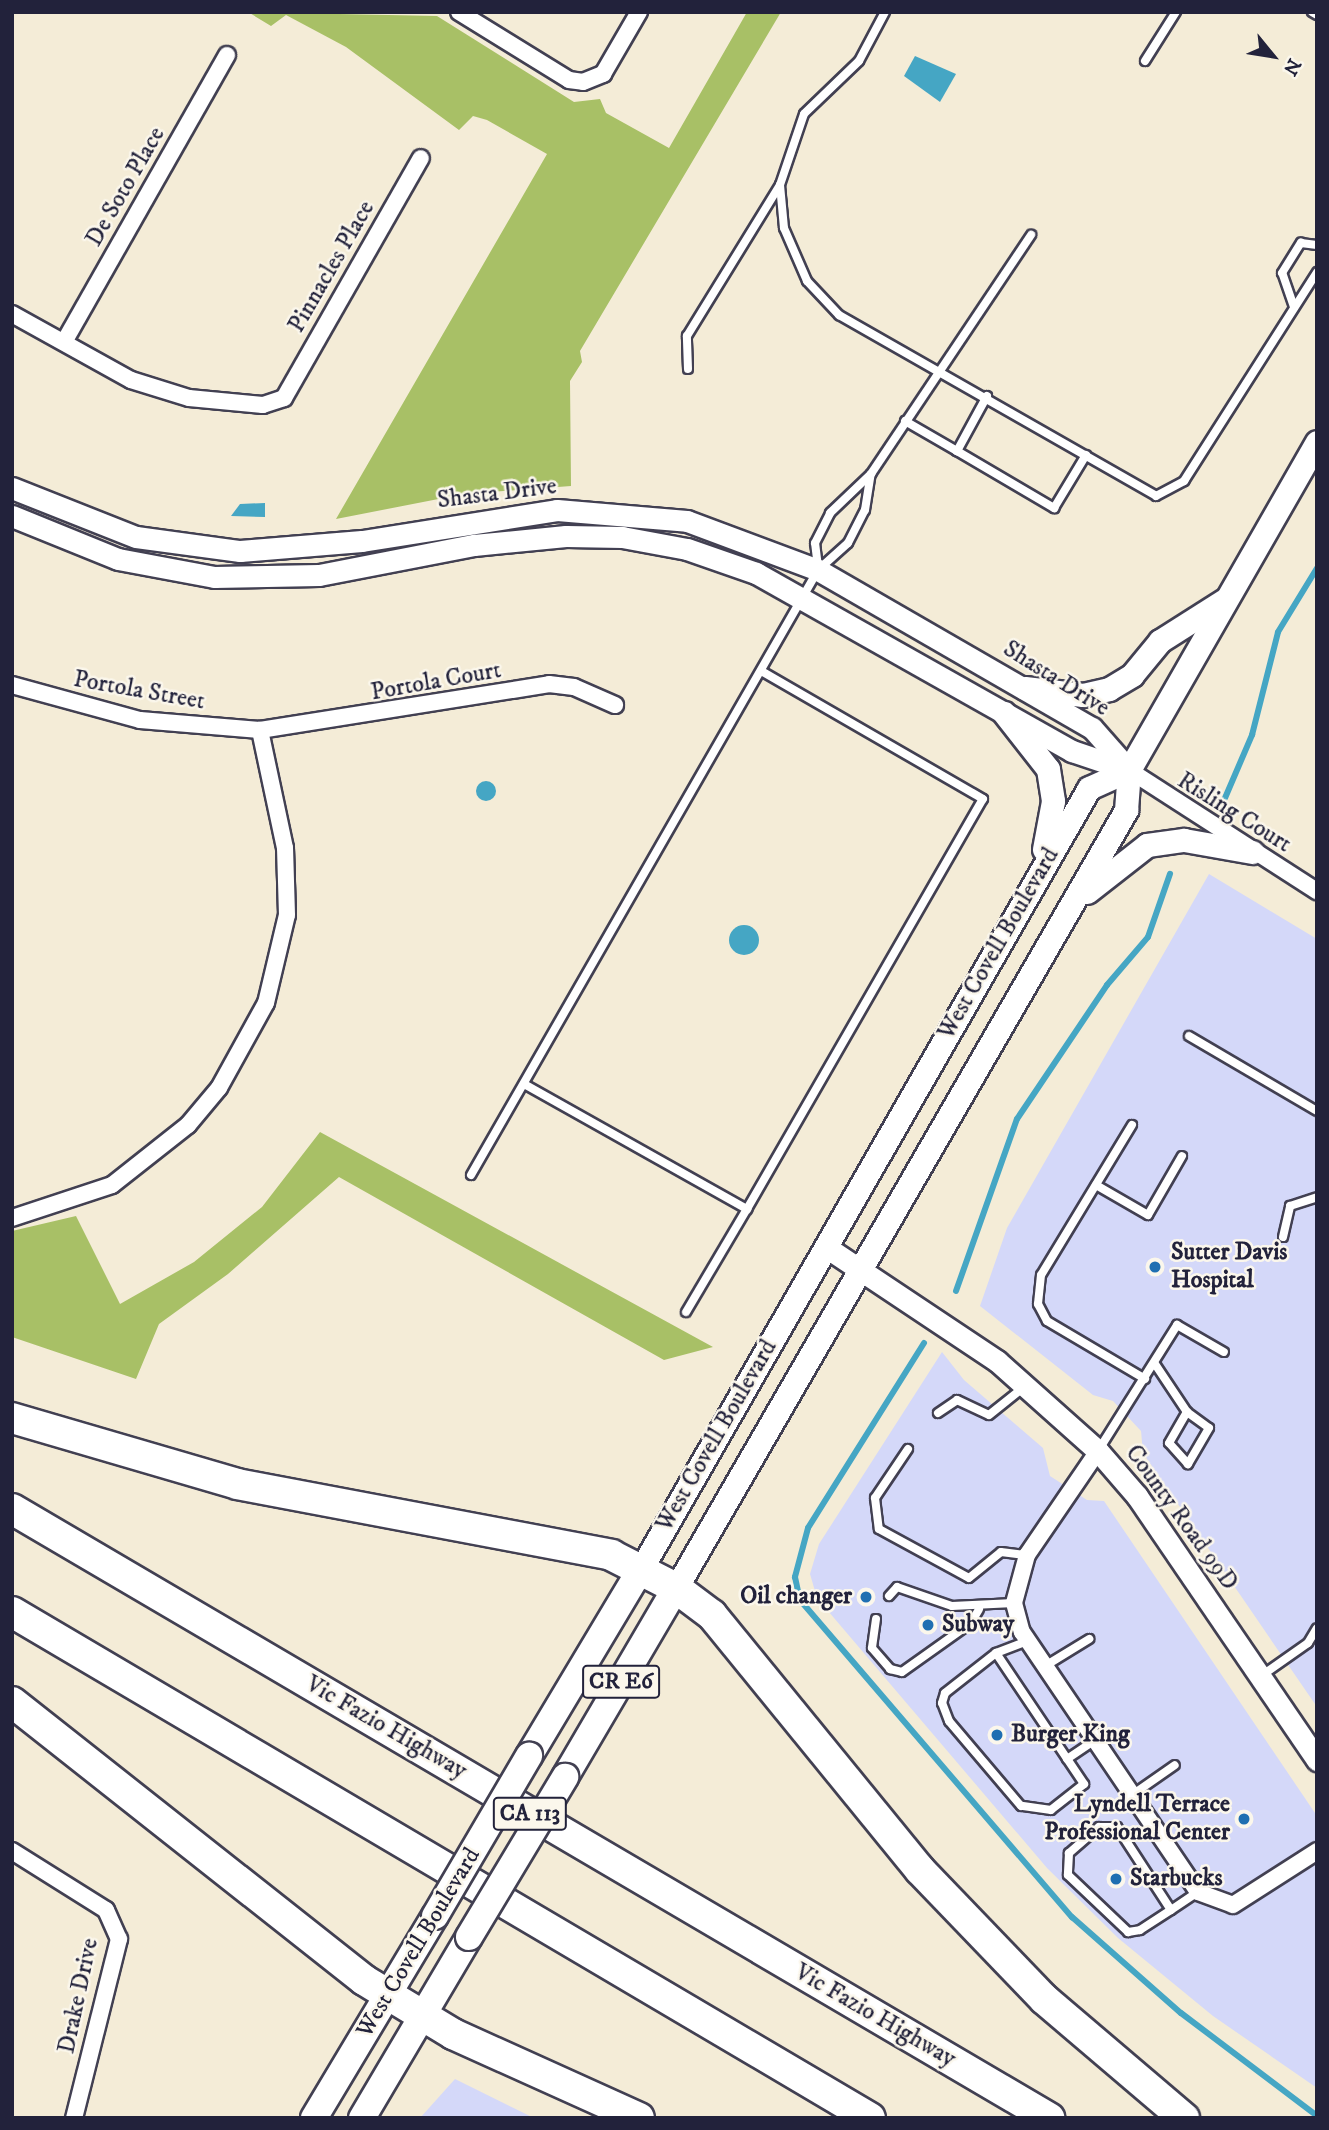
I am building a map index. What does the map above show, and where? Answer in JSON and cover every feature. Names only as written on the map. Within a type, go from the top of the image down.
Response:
[{"type":"highway","points":[[12,1418],[237,1484],[611,1555],[676,1588],[712,1615],[920,1870],[1035,1989],[1184,2118]]},
{"type":"highway","name":"Vic Fazio Highway","points":[[12,1509],[1049,2118]]},
{"type":"highway","points":[[12,1612],[870,2118]]},
{"type":"highway","points":[[12,1702],[388,1996],[422,2016],[639,2118]]},
{"type":"main road","name":"West Covell Boulevard","points":[[362,2118],[865,1270],[1126,810],[1129,770],[1317,442]]},
{"type":"main road","points":[[1025,688],[1083,695],[1109,689],[1132,676],[1160,641],[1225,599]]},
{"type":"main road","points":[[1004,713],[1048,769],[1051,823],[1037,876]]},
{"type":"main road","name":"West Covell Boulevard","points":[[314,2118],[641,1569],[1089,788],[1129,770]]},
{"type":"main road","points":[[1074,903],[1147,845],[1184,840],[1252,852]]},
{"type":"street","points":[[459,12],[569,80],[603,74],[639,12]]},
{"type":"street","name":"De Soto Place","points":[[64,342],[227,55]]},
{"type":"street","name":"Pinnacles Place","points":[[64,342],[131,380],[189,398],[264,405],[284,398],[421,158]]},
{"type":"street","points":[[12,314],[64,342]]},
{"type":"street","name":"Shasta Drive","points":[[12,488],[125,533],[197,548],[295,550],[557,510],[687,521],[818,570],[1092,728],[1129,770]]},
{"type":"street","name":"Shasta Drive","points":[[12,516],[118,559],[214,577],[319,575],[474,545],[622,537],[687,549],[756,573],[1076,754],[1129,770]]},
{"type":"street","name":"Portola Court","points":[[260,730],[549,684],[574,687],[615,705]]},
{"type":"street","name":"Portola Street","points":[[12,685],[140,720],[260,730]]},
{"type":"street","points":[[12,1218],[113,1185],[169,1140],[219,1088],[266,1003],[287,915],[285,848],[260,730]]},
{"type":"street","name":"Risling Court","points":[[1129,770],[1252,852],[1317,891]]},
{"type":"street","name":"County Road 99D","points":[[826,1247],[865,1270],[1027,1385],[1098,1451],[1137,1496],[1317,1760]]},
{"type":"street","points":[[1098,1451],[1027,1555],[1014,1603],[1027,1640],[1198,1892],[1233,1905],[1317,1851]]},
{"type":"street","name":"Drake Drive","points":[[12,1850],[106,1910],[118,1939],[74,2118]]},
{"type":"lane","points":[[688,369],[687,336],[780,185],[804,114],[859,61],[885,12]]},
{"type":"lane","points":[[1145,61],[1176,12]]},
{"type":"lane","points":[[1312,12],[1317,15]]},
{"type":"lane","points":[[780,185],[784,228],[807,281],[839,315],[987,396],[1156,496],[1170,492],[1184,481],[1317,272]]},
{"type":"lane","points":[[818,570],[815,543],[830,513],[871,474],[1031,235]]},
{"type":"lane","points":[[1294,307],[1282,273],[1301,243],[1317,245]]},
{"type":"lane","points":[[957,450],[987,396]]},
{"type":"lane","points":[[905,421],[1054,508],[1086,454]]},
{"type":"lane","points":[[471,1175],[818,570],[848,543],[864,510],[871,474]]},
{"type":"lane","points":[[686,1312],[983,799],[761,671]]},
{"type":"lane","points":[[1189,1036],[1317,1111]]},
{"type":"lane","points":[[524,1084],[747,1209]]},
{"type":"lane","points":[[1132,1125],[1041,1275],[1038,1304],[1047,1321],[1145,1380]]},
{"type":"lane","points":[[1096,1185],[1148,1215],[1182,1156]]},
{"type":"lane","points":[[1283,1237],[1290,1206],[1317,1197]]},
{"type":"lane","points":[[1098,1451],[1145,1380],[1177,1325],[1224,1352]]},
{"type":"lane","points":[[1155,1364],[1187,1412],[1209,1428],[1188,1464],[1169,1443],[1187,1412]]},
{"type":"lane","points":[[938,1413],[957,1400],[989,1415],[1027,1385]]},
{"type":"lane","points":[[908,1449],[875,1498],[879,1529],[969,1578],[1001,1552],[1027,1555]]},
{"type":"lane","points":[[889,1596],[897,1587],[979,1609],[1014,1603]]},
{"type":"lane","points":[[876,1619],[872,1648],[890,1669],[902,1672],[971,1623],[979,1609]]},
{"type":"lane","points":[[1261,1676],[1308,1643],[1317,1628]]},
{"type":"lane","points":[[1045,1666],[1089,1639]]},
{"type":"lane","points":[[996,1653],[1083,1784],[1051,1810],[1021,1806],[943,1714],[945,1693],[996,1653],[1027,1640]]},
{"type":"lane","points":[[1067,1759],[1095,1740]]},
{"type":"lane","points":[[1132,1795],[1175,1765]]},
{"type":"lane","points":[[1171,1910],[1117,1827],[1099,1827],[1069,1853],[1068,1875],[1128,1932],[1171,1910],[1198,1892]]},
{"type":"shaded area","name":"Sutter Davis Hospital","points":[[1209,874],[1317,939],[1317,1707],[1143,1453],[1141,1431],[1113,1401],[1093,1395],[980,1306],[1007,1228]]},
{"type":"shaded area","points":[[942,1352],[964,1380],[1043,1448],[1050,1476],[1087,1500],[1104,1501],[1317,1816],[1317,2088],[1213,2016],[1118,1938],[1047,1868],[817,1598],[810,1574],[819,1544]]},
{"type":"shaded area","points":[[455,2079],[534,2118],[420,2118]]},
{"type":"green space","points":[[248,12],[437,16],[574,102],[600,99],[606,113],[669,148],[747,12],[781,12],[580,351],[582,362],[570,381],[571,486],[464,494],[336,519],[547,154],[487,120],[473,116],[459,130],[346,47],[286,15],[271,26]]},
{"type":"green space","points":[[320,1132],[713,1347],[664,1360],[339,1177],[228,1274],[159,1324],[136,1379],[12,1337],[12,1231],[76,1216],[120,1304],[194,1262],[262,1207]]},
{"type":"water","points":[[915,56],[956,74],[940,102],[904,76]]},
{"type":"water","points":[[265,503],[265,517],[231,516],[240,504]]},
{"type":"water","points":[[482,781],[490,781],[496,791],[490,801],[482,801],[476,795],[476,787]]},
{"type":"water","points":[[744,925],[755,929],[759,940],[755,951],[744,955],[733,951],[729,940],[733,929]]},
{"type":"waterway","points":[[1225,798],[1252,735],[1278,632],[1317,568]]},
{"type":"waterway","points":[[956,1291],[1017,1119],[1107,985],[1148,937],[1170,874]]},
{"type":"waterway","points":[[924,1343],[808,1528],[795,1577],[800,1600],[1072,1917],[1181,2013],[1317,2116]]},
{"type":"place","name":"Sutter Davis Hospital","points":[[1155,1267]]},
{"type":"place","name":"Oil changer","points":[[866,1597]]},
{"type":"place","name":"Subway","points":[[928,1625]]},
{"type":"place","name":"Burger King","points":[[997,1735]]},
{"type":"place","name":"Lyndell Terrace Professional Center","points":[[1244,1819]]},
{"type":"place","name":"Starbucks","points":[[1116,1879]]}]
